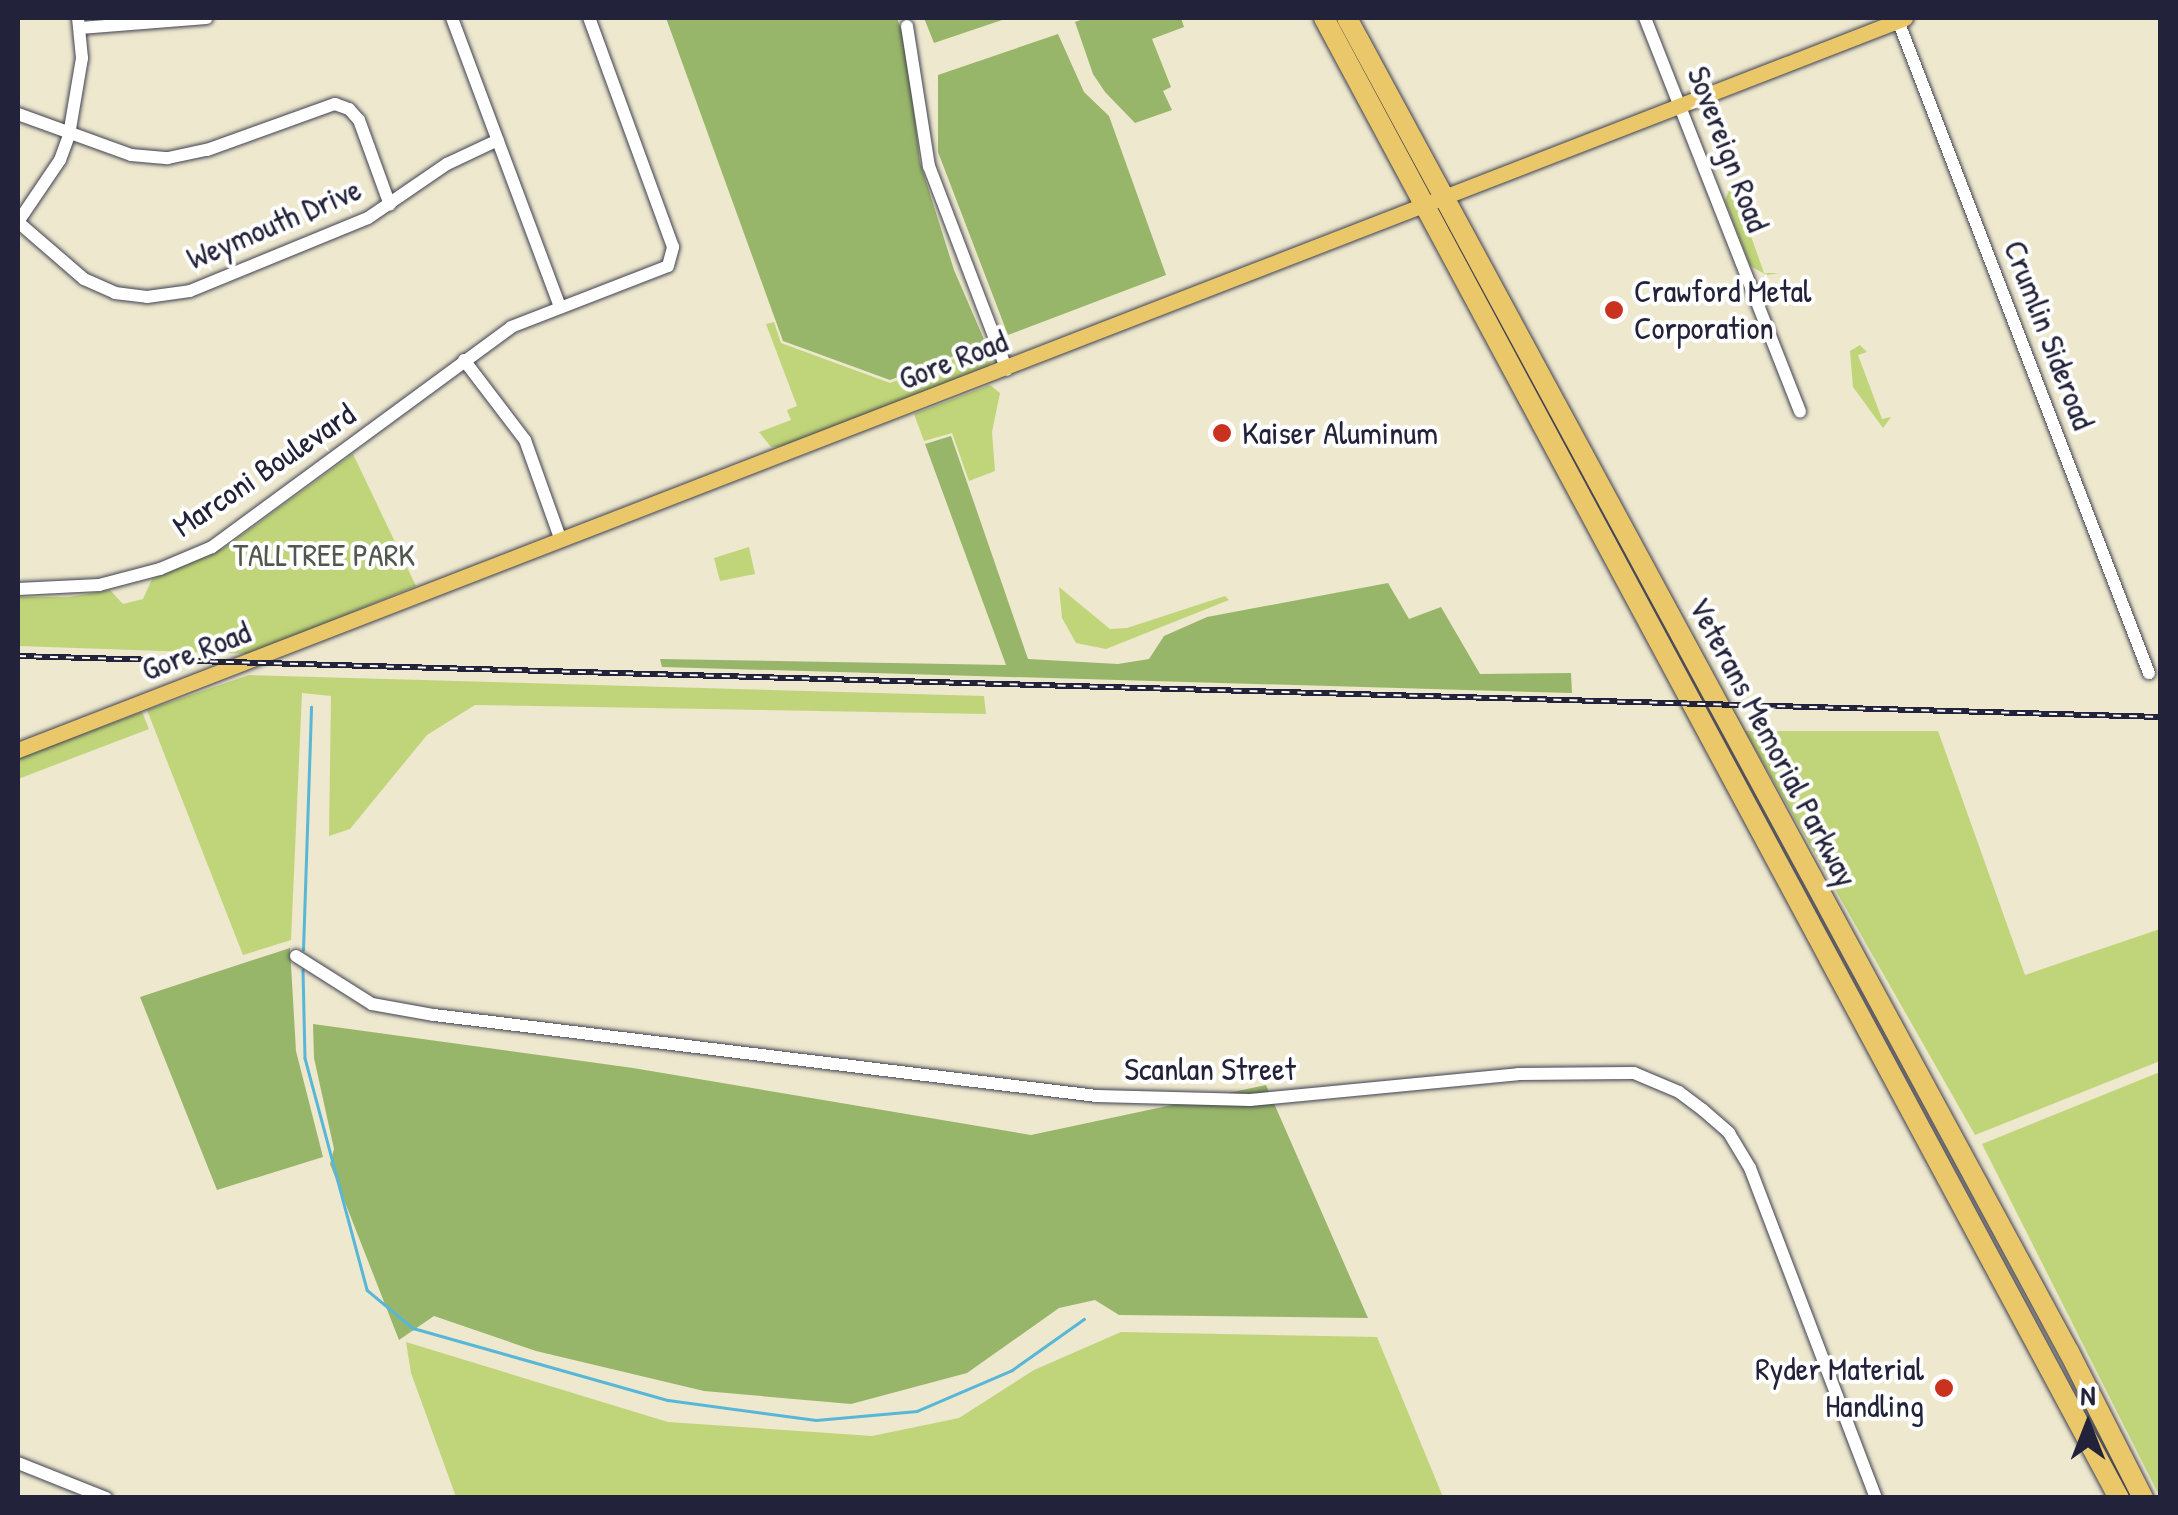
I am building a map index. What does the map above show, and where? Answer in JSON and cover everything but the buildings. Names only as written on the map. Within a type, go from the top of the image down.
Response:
[{"type":"highway","name":"Veterans Memorial Parkway","points":[[1324,18],[1434,200],[2050,1317],[2143,1498]]},
{"type":"highway","name":"Veterans Memorial Parkway","points":[[1347,18],[1434,200],[2119,1498]]},
{"type":"main road","name":"Gore Road","points":[[18,750],[560,538],[1007,370],[1900,18]]},
{"type":"street","points":[[18,222],[60,160],[69,135],[79,91],[79,23],[206,18]]},
{"type":"street","points":[[452,18],[560,307]]},
{"type":"street","name":"Marconi Boulevard","points":[[18,588],[100,585],[160,569],[212,547],[511,327],[668,266],[673,247],[589,18]]},
{"type":"street","name":"Sovereign Road","points":[[1646,18],[1800,412]]},
{"type":"street","name":"Crumlin Sideroad","points":[[1900,18],[2149,673]]},
{"type":"street","points":[[908,26],[929,166],[1007,370]]},
{"type":"street","points":[[18,114],[131,154],[168,158],[206,150],[335,104],[349,109],[359,120],[390,204]]},
{"type":"street","name":"Weymouth Drive","points":[[18,222],[84,279],[115,292],[148,297],[190,291],[390,204],[448,164],[498,140]]},
{"type":"street","points":[[464,360],[525,440],[560,538]]},
{"type":"street","name":"Scanlan Street","points":[[296,956],[372,1004],[1038,1091],[1250,1100],[1518,1074],[1634,1073],[1679,1092],[1703,1110],[1729,1133],[1750,1168],[1876,1498]]},
{"type":"street","points":[[18,1463],[106,1498]]},
{"type":"green space","points":[[666,18],[897,18],[906,44],[920,162],[954,270],[986,344],[890,380],[783,341]]},
{"type":"green space","points":[[924,18],[1008,18],[934,43]]},
{"type":"green space","points":[[1086,18],[1181,18],[1184,27],[1152,39],[1171,87],[1163,91],[1172,110],[1135,123],[1105,92],[1093,74],[1075,22]]},
{"type":"green space","points":[[1058,34],[1084,92],[1109,116],[1166,275],[1008,335],[938,152],[938,75]]},
{"type":"green space","points":[[1732,183],[1743,187],[1735,191],[1764,273],[1779,273],[1767,275],[1750,266],[1725,200]]},
{"type":"green space","points":[[774,322],[781,343],[890,383],[991,345],[993,361],[986,368],[782,447],[771,447],[759,432],[791,420],[787,410],[797,406],[766,324]]},
{"type":"green space","points":[[1860,345],[1867,352],[1858,355],[1882,419],[1891,417],[1883,428],[1853,387],[1850,351]]},
{"type":"green space","points":[[990,385],[1000,393],[992,432],[995,471],[969,481],[952,433],[924,441],[914,414]]},
{"type":"green space","points":[[951,436],[1028,659],[1118,664],[1149,659],[1164,636],[1207,617],[1388,583],[1409,619],[1441,607],[1480,674],[1571,673],[1572,693],[662,667],[660,659],[1006,665],[925,444]]},
{"type":"green space","name":"TALLTREE PARK","points":[[353,454],[416,586],[250,654],[18,646],[18,597],[69,597],[110,590],[123,604],[143,599],[152,579],[224,548]]},
{"type":"green space","points":[[749,547],[755,574],[720,581],[714,558]]},
{"type":"green space","points":[[1059,587],[1110,629],[1127,628],[1225,596],[1229,600],[1106,649],[1076,643],[1062,618]]},
{"type":"green space","points":[[249,675],[984,696],[986,714],[475,705],[427,735],[350,829],[329,836],[331,696],[302,693],[291,940],[243,955],[147,710]]},
{"type":"green space","points":[[142,712],[149,729],[18,779],[18,758]]},
{"type":"green space","points":[[1745,731],[1938,731],[2025,975],[2160,929],[2160,1061],[1975,1135]]},
{"type":"green space","points":[[290,948],[296,1051],[323,1157],[217,1190],[140,997]]},
{"type":"green space","points":[[313,1024],[633,1068],[1031,1135],[1266,1085],[1368,1318],[1119,1315],[1095,1300],[1059,1308],[967,1373],[851,1404],[704,1391],[536,1351],[434,1316],[399,1340],[330,1164],[334,1149],[314,1058]]},
{"type":"green space","points":[[2160,1072],[2160,1497],[1982,1144]]},
{"type":"green space","points":[[1121,1332],[1377,1337],[1443,1497],[456,1497],[411,1373],[406,1342],[668,1422],[872,1436],[959,1418],[1034,1370]]},
{"type":"waterway","points":[[303,950],[311,707]]},
{"type":"waterway","points":[[303,970],[305,1058],[367,1290],[413,1328],[668,1400],[816,1420],[917,1411],[1012,1370],[1084,1319]]},
{"type":"railway","points":[[18,656],[2160,717]]},
{"type":"place","name":"Crawford Metal Corporation","points":[[1614,310]]},
{"type":"place","name":"Kaiser Aluminum","points":[[1222,433]]},
{"type":"place","name":"Ryder Material Handling","points":[[1944,1388]]}]
